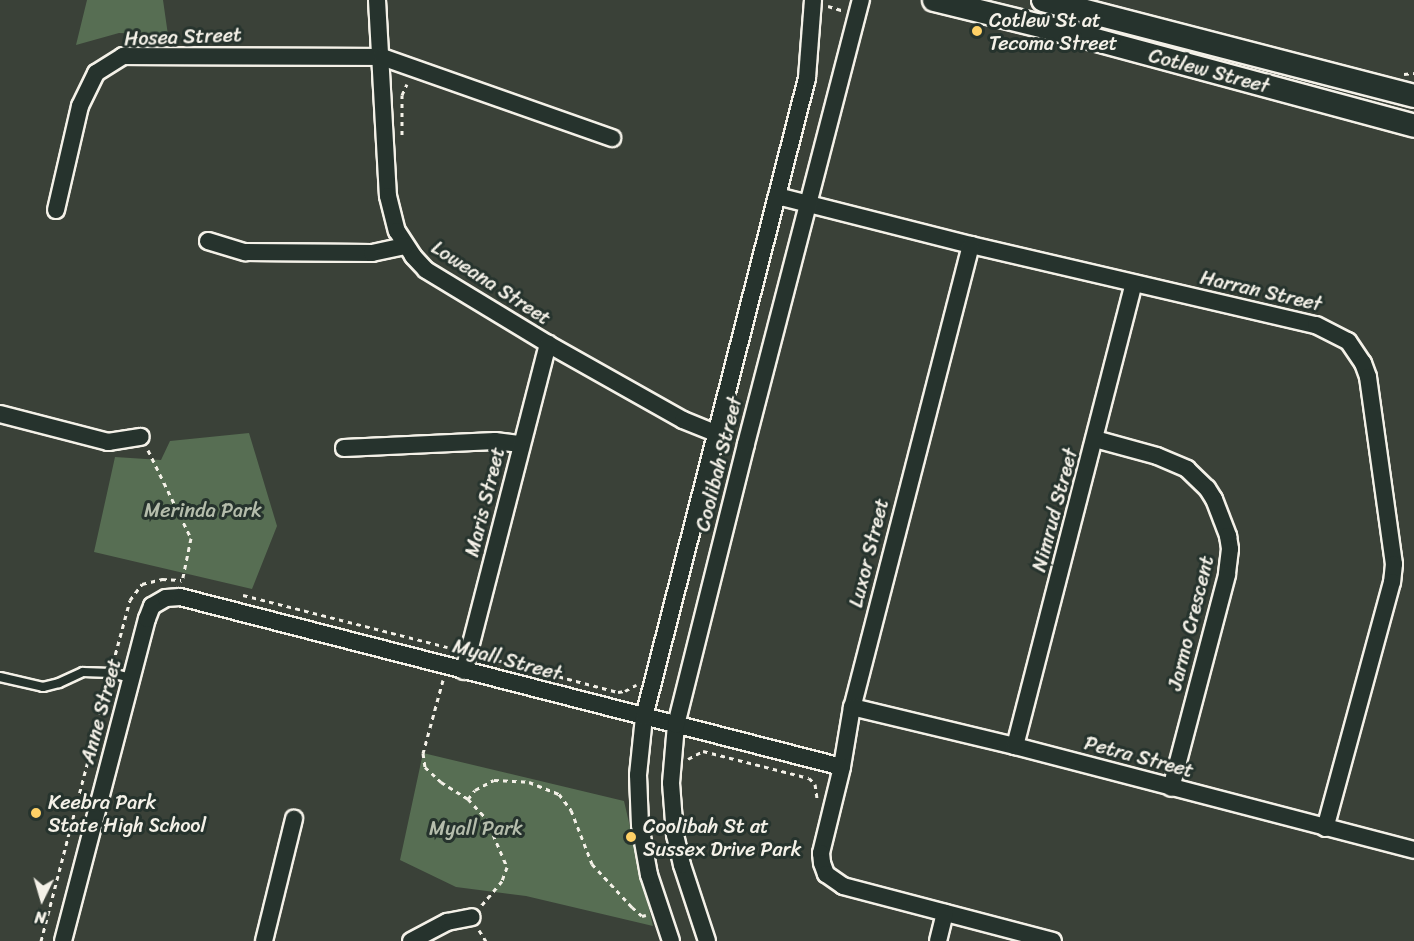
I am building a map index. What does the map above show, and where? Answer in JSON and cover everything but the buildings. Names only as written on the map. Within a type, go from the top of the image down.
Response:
[{"type":"main road","name":"Cotlew Street","points":[[934,0],[1074,34],[1414,126]]},
{"type":"main road","name":"Cotlew Street","points":[[1043,0],[1081,5],[1414,96]]},
{"type":"street","name":"Loweana Street","points":[[377,0],[388,196],[392,215],[405,246],[426,270],[548,344],[683,420],[716,433]]},
{"type":"street","name":"Coolibah Street","points":[[707,941],[682,865],[675,835],[671,783],[676,725],[861,0]]},
{"type":"street","name":"Coolibah Street","points":[[671,941],[649,875],[640,825],[638,775],[644,717],[807,78],[817,2]]},
{"type":"street","name":"Hosea Street","points":[[56,210],[80,106],[96,73],[123,56],[382,57],[612,138]]},
{"type":"street","name":"Harran Street","points":[[777,196],[971,245],[1329,330],[1348,342],[1357,352],[1368,377],[1394,553],[1393,575],[1325,828]]},
{"type":"street","points":[[208,242],[245,252],[372,253],[405,246]]},
{"type":"street","name":"Luxor Street","points":[[945,913],[843,886],[826,874],[821,853],[842,767],[852,707],[971,245]]},
{"type":"street","name":"Nimrud Street","points":[[1015,746],[1134,284]]},
{"type":"street","name":"Maris Street","points":[[464,671],[548,344]]},
{"type":"street","points":[[0,414],[108,442],[141,437]]},
{"type":"street","name":"Jarmo Crescent","points":[[1095,439],[1157,456],[1187,469],[1207,488],[1214,499],[1228,536],[1230,549],[1227,576],[1170,788]]},
{"type":"street","points":[[344,448],[495,441],[521,444]]},
{"type":"street","name":"Myall Street","points":[[160,599],[181,589],[464,671],[842,767]]},
{"type":"street","name":"Anne Street","points":[[63,941],[149,611],[160,599]]},
{"type":"street","name":"Petra Street","points":[[852,707],[1015,746],[1414,850]]},
{"type":"street","points":[[264,941],[294,819]]},
{"type":"street","points":[[938,941],[945,913],[1053,941]]},
{"type":"street","points":[[411,941],[447,922],[472,917]]},
{"type":"lane","points":[[0,677],[42,687],[59,683],[83,672],[111,673],[131,678]]},
{"type":"path","points":[[817,2],[849,12]]},
{"type":"path","points":[[402,139],[401,105],[407,84]]},
{"type":"path","points":[[41,941],[130,600],[142,584],[162,579],[181,589],[191,538],[141,437]]},
{"type":"path","points":[[240,595],[447,647]]},
{"type":"path","points":[[489,658],[618,692],[631,689],[638,682]]},
{"type":"path","points":[[447,666],[423,753],[425,767],[441,782],[468,799],[486,818],[507,867],[498,887],[472,917],[486,941]]},
{"type":"path","points":[[684,765],[695,753],[703,751],[809,778],[815,784],[817,802]]},
{"type":"path","points":[[468,799],[475,790],[494,780],[528,782],[559,794],[571,810],[592,864],[642,916],[662,915]]},
{"type":"green space","points":[[87,0],[163,0],[168,35],[119,33],[76,45]]},
{"type":"green space","name":"Merinda Park","points":[[249,433],[277,526],[252,589],[94,552],[115,457],[161,460],[170,441]]},
{"type":"green space","name":"Myall Park","points":[[423,753],[624,801],[653,926],[526,896],[456,887],[400,860]]},
{"type":"place","name":"Cotlew St at Tecoma Street","points":[[977,31]]},
{"type":"place","name":"Keebra Park State High School","points":[[36,813]]},
{"type":"place","name":"Coolibah St at Sussex Drive Park","points":[[631,837]]}]
